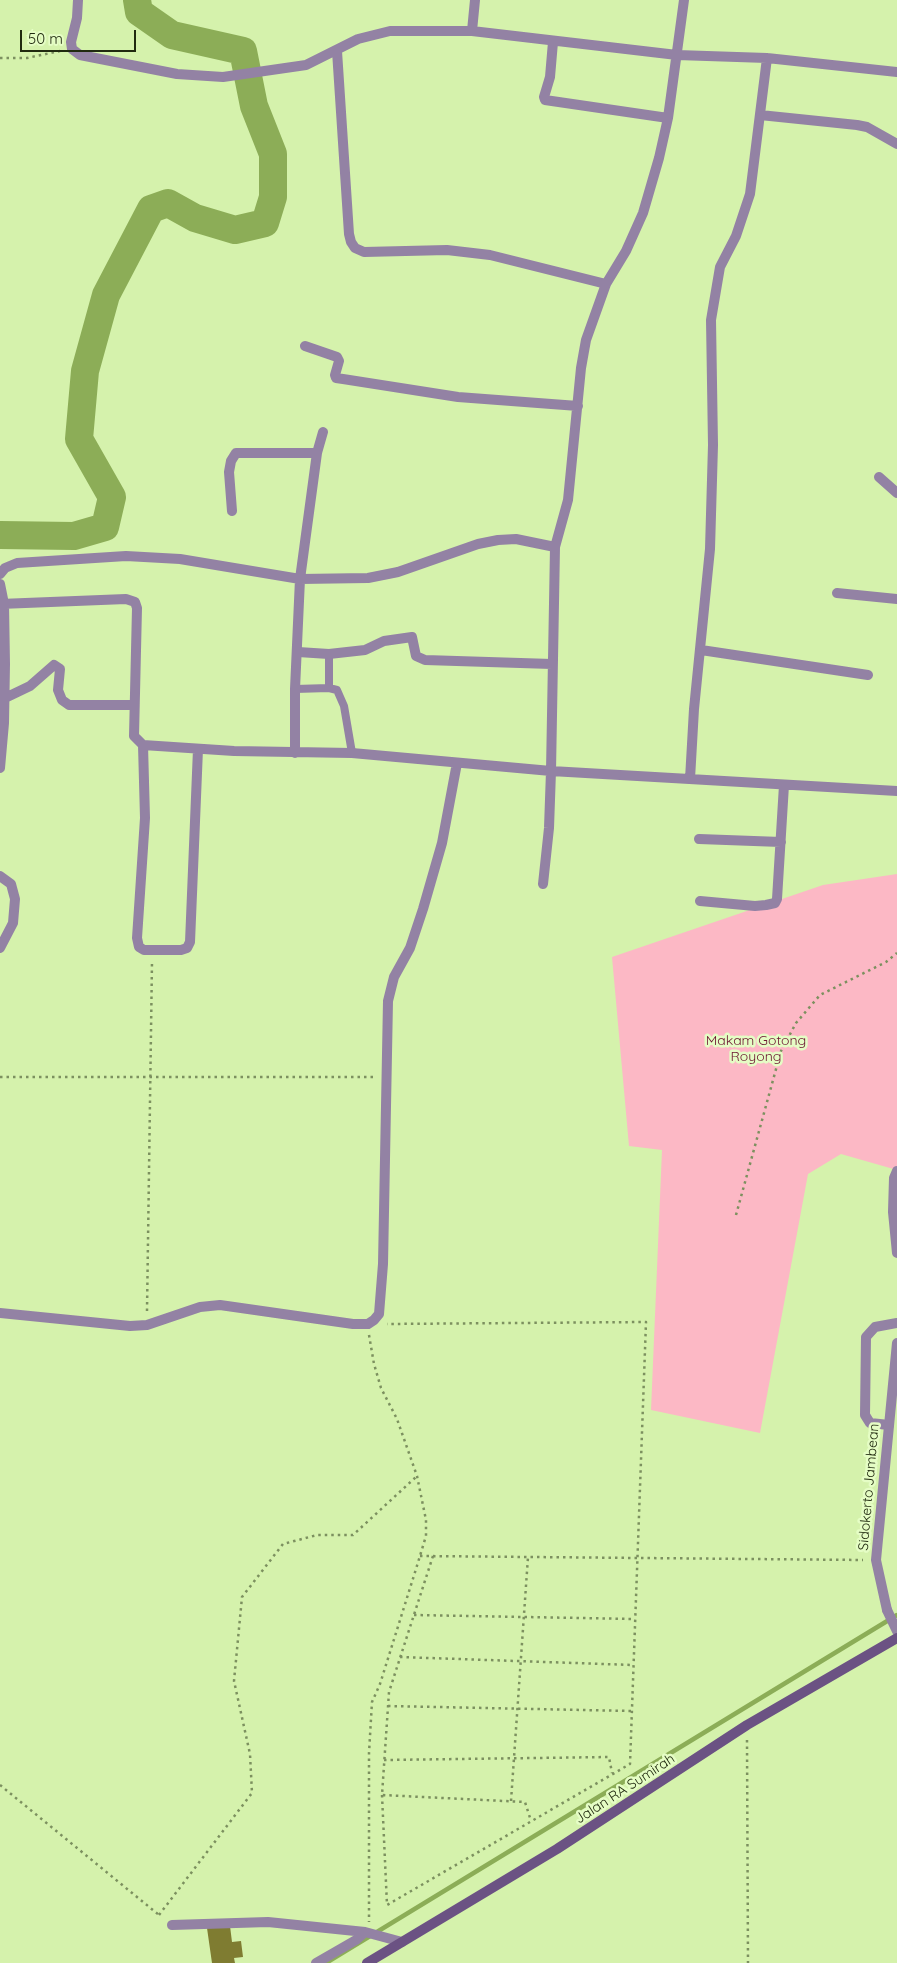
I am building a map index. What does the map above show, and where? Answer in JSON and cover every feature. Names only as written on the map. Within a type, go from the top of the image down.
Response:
[{"type":"main road","name":"Jalan RA Sumirah","points":[[367,1963],[557,1849],[747,1726],[897,1638]]},
{"type":"street","points":[[78,0],[77,18],[71,42],[72,49],[80,55],[177,74],[224,77],[259,74],[306,65],[358,39],[390,31],[472,32],[678,55],[767,58],[897,72]]},
{"type":"street","points":[[472,32],[475,0]]},
{"type":"street","points":[[543,884],[551,771],[555,547],[568,500],[581,368],[586,340],[606,284],[626,251],[643,213],[659,158],[668,118],[678,55],[684,0]]},
{"type":"street","points":[[553,42],[550,77],[544,97],[546,100],[668,118]]},
{"type":"street","points":[[337,51],[349,234],[355,248],[364,252],[447,250],[490,255],[606,284]]},
{"type":"street","points":[[690,779],[694,709],[711,530],[713,445],[711,320],[720,267],[736,236],[750,194],[767,58]]},
{"type":"street","points":[[760,115],[867,127],[897,144]]},
{"type":"street","points":[[305,346],[337,357],[339,361],[335,375],[336,378],[343,380],[458,397],[578,406]]},
{"type":"street","points":[[295,753],[295,689],[300,579],[317,453],[323,432]]},
{"type":"street","points":[[232,511],[229,472],[231,461],[236,454],[317,453]]},
{"type":"street","points":[[878,478],[897,493]]},
{"type":"street","points":[[0,574],[5,568],[17,563],[126,556],[180,559],[300,579],[368,578],[398,572],[478,544],[498,540],[516,539],[555,547]]},
{"type":"street","points":[[0,584],[5,698],[0,768]]},
{"type":"street","points":[[837,593],[897,599]]},
{"type":"street","points":[[2,604],[126,599],[135,602],[137,608],[134,736],[143,745],[295,753],[352,753],[551,771],[897,791]]},
{"type":"street","points":[[298,652],[329,654],[365,650],[384,641],[412,637],[416,656],[424,660],[552,664]]},
{"type":"street","points":[[701,650],[868,675]]},
{"type":"street","points":[[5,698],[30,686],[54,665],[60,669],[58,690],[62,700],[69,705],[134,705]]},
{"type":"street","points":[[143,745],[145,818],[137,938],[139,947],[144,950],[181,950],[187,948],[190,942],[198,749]]},
{"type":"street","points":[[0,1313],[130,1326],[146,1326],[200,1307],[220,1305],[353,1324],[368,1324],[378,1314],[383,1264],[388,1001],[394,976],[410,948],[423,909],[442,843],[457,763]]},
{"type":"street","points":[[700,901],[754,906],[775,903],[777,899],[784,785]]},
{"type":"street","points":[[699,839],[781,842]]},
{"type":"street","points":[[0,876],[11,884],[14,899],[13,923],[0,948]]},
{"type":"street","points":[[897,1171],[894,1178],[892,1212],[897,1253]]},
{"type":"street","points":[[889,1425],[870,1423],[864,1415],[866,1337],[875,1327],[897,1323]]},
{"type":"street","name":"Sidokerto Jambean","points":[[896,1628],[887,1610],[876,1560],[897,1343]]},
{"type":"street","points":[[172,1925],[268,1922],[372,1933],[402,1942]]},
{"type":"street","points":[[316,1963],[372,1933]]},
{"type":"lane","points":[[329,654],[329,688]]},
{"type":"lane","points":[[295,689],[329,688],[337,690],[344,706],[352,753]]},
{"type":"path","points":[[0,58],[27,58],[72,49]]},
{"type":"path","points":[[146,1326],[152,950]]},
{"type":"path","points":[[736,1215],[781,1051],[796,1023],[820,995],[886,962],[897,953]]},
{"type":"path","points":[[0,1077],[386,1077]]},
{"type":"path","points":[[372,1933],[369,1926],[369,1753],[372,1702],[380,1684],[426,1536],[426,1520],[416,1476],[397,1419],[376,1372],[368,1324],[646,1322],[630,1764],[387,1904],[382,1795],[389,1692],[434,1556]]},
{"type":"path","points":[[159,1915],[252,1793],[250,1754],[234,1681],[242,1597],[283,1544],[317,1535],[353,1535],[416,1476]]},
{"type":"path","points":[[420,1556],[876,1560]]},
{"type":"path","points":[[511,1801],[528,1557]]},
{"type":"path","points":[[414,1615],[635,1619]]},
{"type":"path","points":[[400,1657],[634,1665]]},
{"type":"path","points":[[388,1706],[632,1711]]},
{"type":"path","points":[[747,1726],[748,1963]]},
{"type":"path","points":[[384,1760],[609,1757],[613,1774]]},
{"type":"path","points":[[0,1785],[172,1925]]},
{"type":"path","points":[[382,1795],[525,1802],[532,1821]]},
{"type":"green space","name":"Makam Gotong Royong","points":[[897,874],[897,1170],[841,1154],[808,1174],[760,1433],[651,1410],[662,1150],[629,1146],[612,957],[823,885]]},
{"type":"building","points":[[230,1926],[232,1942],[241,1941],[243,1957],[234,1958],[235,1963],[212,1963],[207,1928]]},
{"type":"waterway","points":[[0,535],[74,536],[105,527],[112,497],[79,439],[85,371],[106,295],[151,209],[168,203],[195,218],[235,230],[265,223],[273,197],[273,154],[254,106],[243,51],[172,35],[139,12],[137,0]]},
{"type":"waterway","points":[[326,1963],[897,1615]]}]
